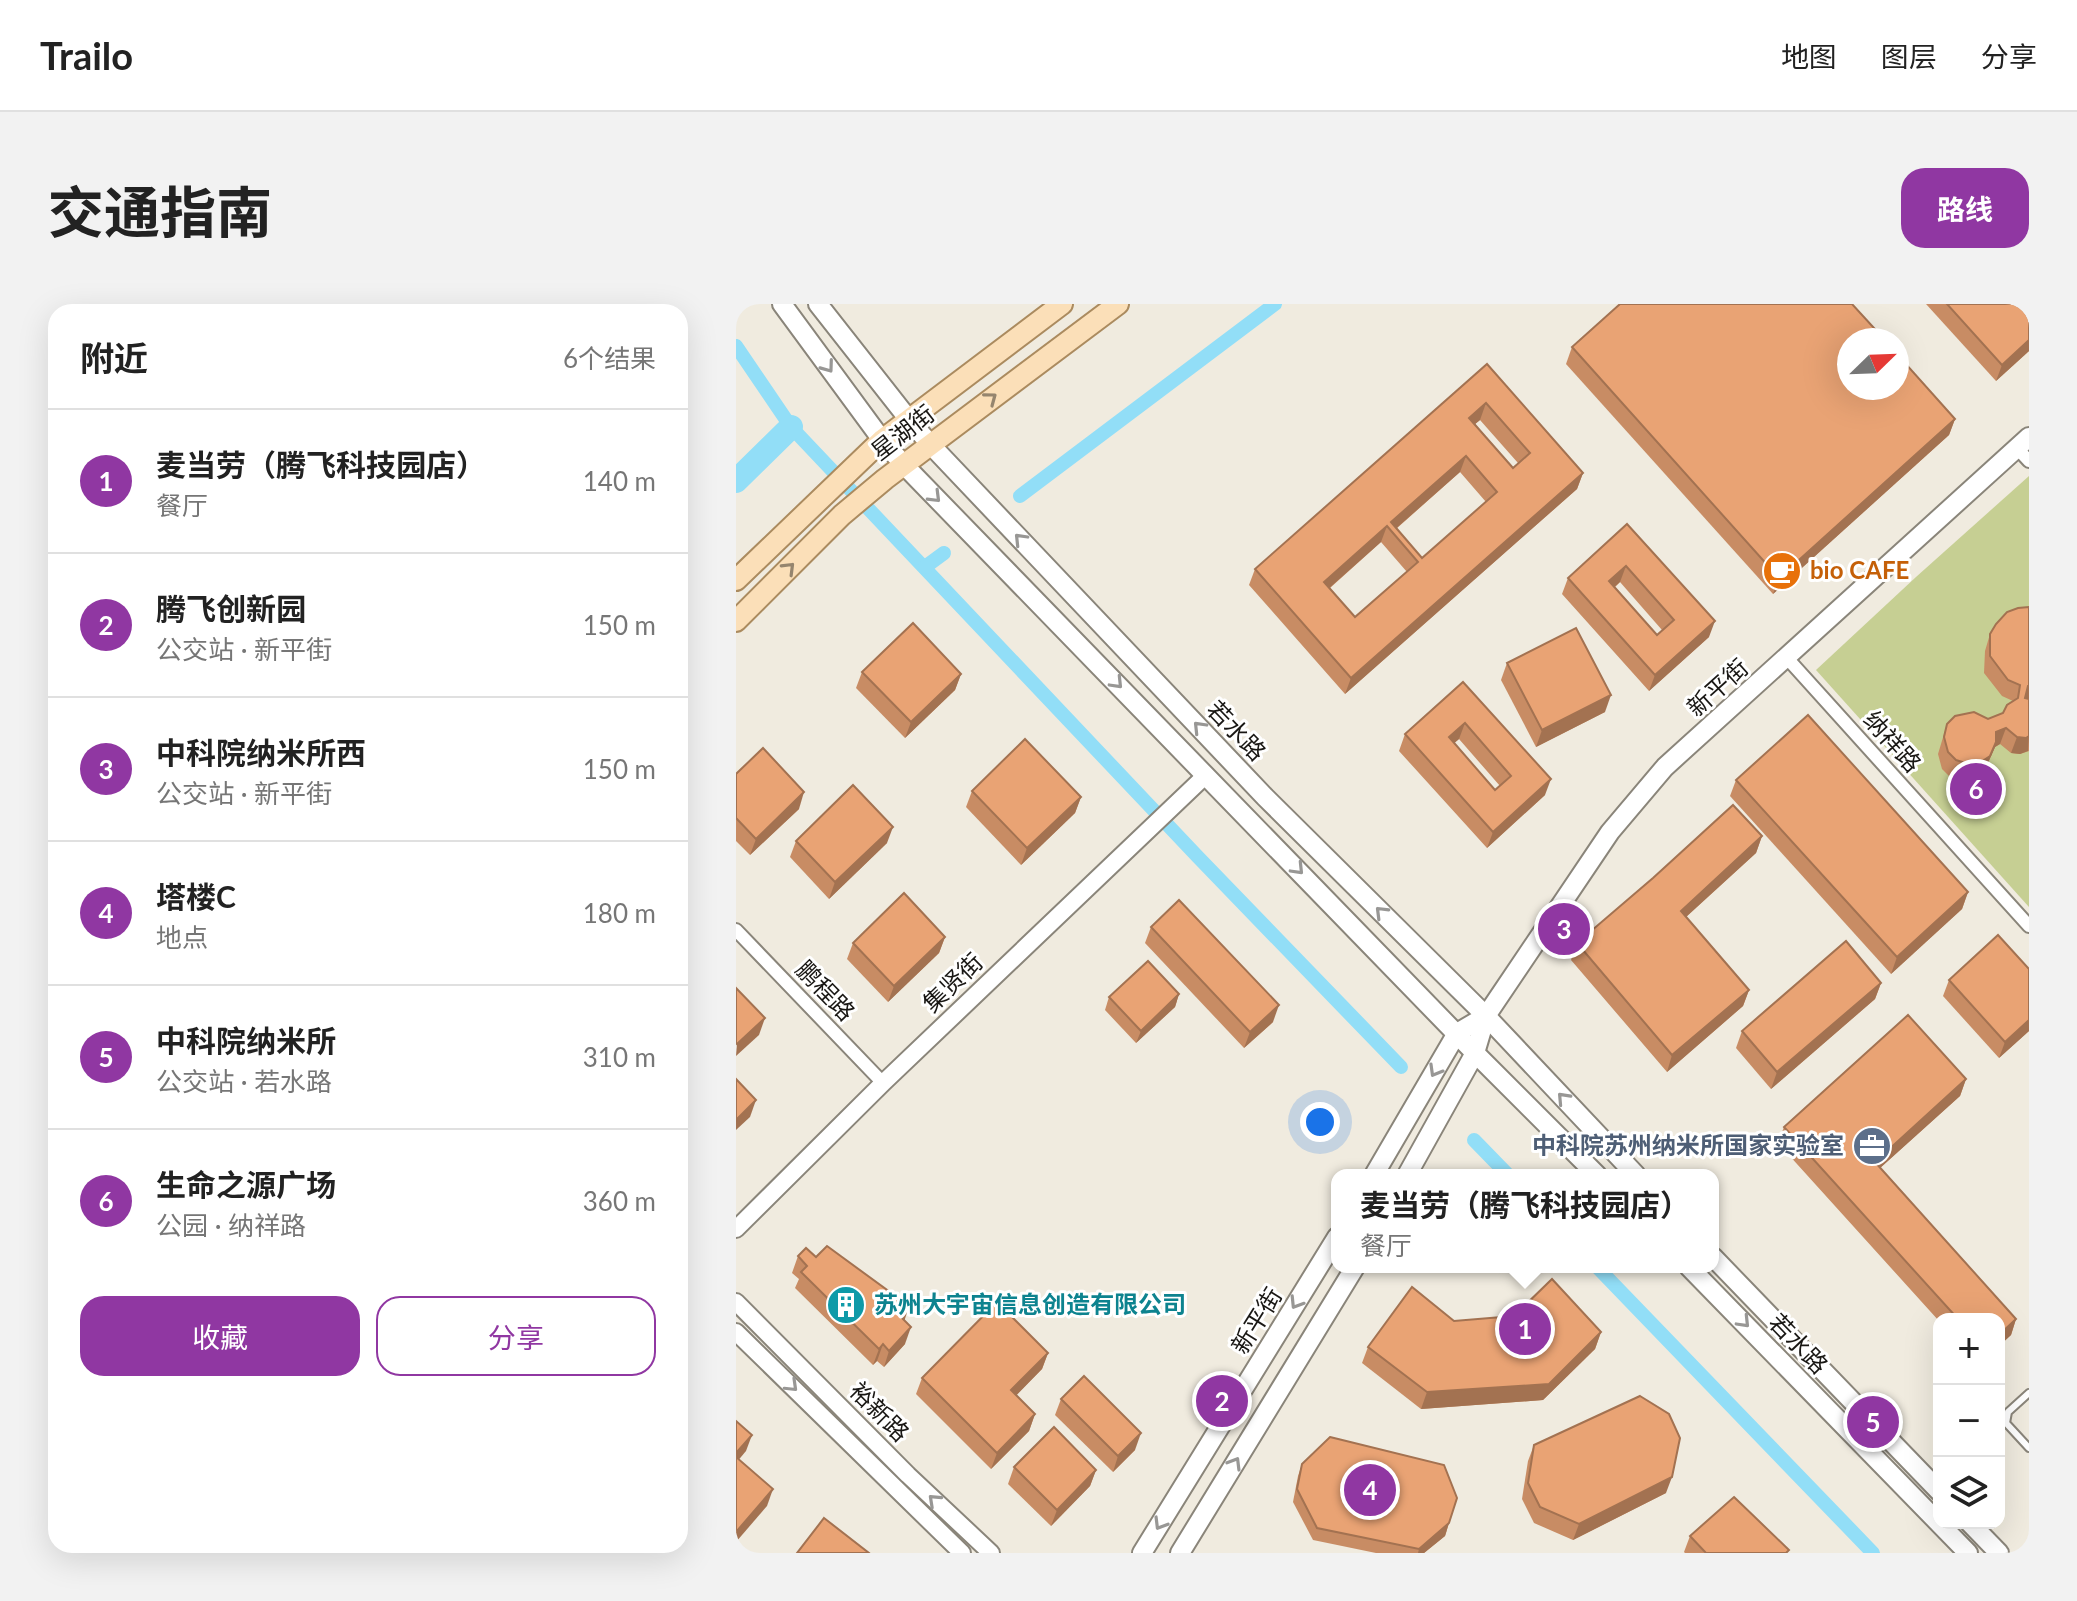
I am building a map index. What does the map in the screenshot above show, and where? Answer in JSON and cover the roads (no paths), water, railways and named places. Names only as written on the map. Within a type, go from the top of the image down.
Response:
[{"type":"main road","points":[[782,304],[882,440],[904,465],[1591,1169]]},
{"type":"main road","name":"若水路","points":[[818,304],[930,444],[1265,797],[1486,1016],[1630,1169]]},
{"type":"main road","name":"星湖街","points":[[736,580],[882,440],[1062,304]]},
{"type":"main road","name":"星湖街","points":[[736,621],[842,515],[885,479],[1118,304]]},
{"type":"main road","name":"新平街","points":[[1410,1169],[1475,1053],[1486,1016],[1610,832],[1665,767],[2025,449]]},
{"type":"main road","name":"新平街","points":[[1378,1169],[1457,1033],[1486,1016]]},
{"type":"main road","name":"新平街","points":[[1142,1553],[1331,1247]]},
{"type":"main road","name":"若水路","points":[[1719,1263],[1933,1485]]},
{"type":"main road","points":[[1180,1553],[1351,1273]]},
{"type":"main road","name":"若水路","points":[[1695,1273],[1968,1553]]},
{"type":"main road","points":[[1976,1529],[1999,1553]]},
{"type":"street","name":"纳祥路","points":[[1787,658],[2029,926]]},
{"type":"street","name":"集贤街","points":[[736,1229],[883,1083],[1206,775]]},
{"type":"street","name":"鹏程路","points":[[736,930],[883,1083]]},
{"type":"street","name":"裕新路","points":[[736,1302],[908,1475],[991,1553]]},
{"type":"street","name":"裕新路","points":[[736,1332],[962,1553]]},
{"type":"lane","points":[[2029,1393],[2008,1412],[2006,1423],[2029,1448]]},
{"type":"waterway","points":[[1020,496],[1275,304]]},
{"type":"waterway","points":[[736,346],[791,427],[1401,1067]]},
{"type":"waterway","points":[[736,481],[791,427]]},
{"type":"waterway","points":[[925,567],[944,553]]},
{"type":"waterway","points":[[1474,1140],[1502,1169]]},
{"type":"waterway","points":[[1603,1273],[1873,1553]]},
{"type":"place","name":"bio CAFE","points":[[1782,571]]},
{"type":"place","name":"生命之源广场","points":[[1976,789]]},
{"type":"place","name":"中科院纳米所西","points":[[1564,929]]},
{"type":"place","name":"中科院苏州纳米所国家实验室","points":[[1872,1146]]},
{"type":"place","name":"苏州大宇宙信息创造有限公司","points":[[846,1305]]},
{"type":"place","name":"麦当劳（腾飞科技园店）","points":[[1525,1329]]},
{"type":"place","name":"腾飞创新园","points":[[1222,1401]]},
{"type":"place","name":"中科院纳米所","points":[[1873,1422]]},
{"type":"place","name":"塔楼C","points":[[1370,1490]]}]
